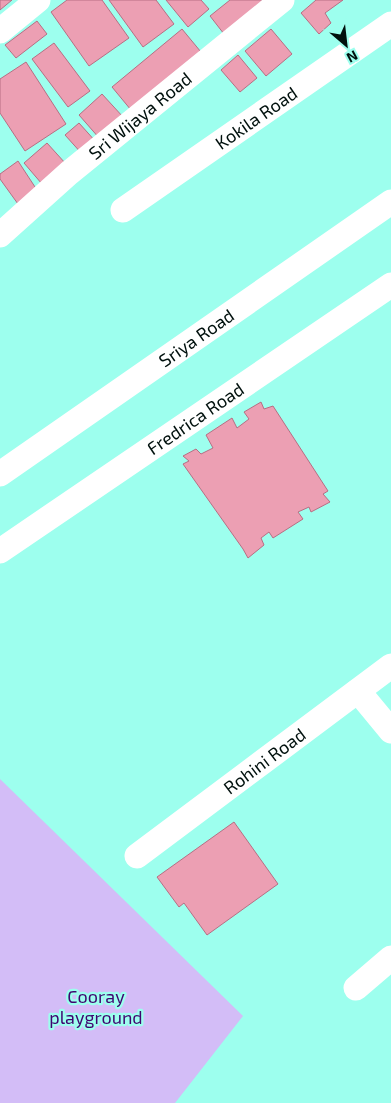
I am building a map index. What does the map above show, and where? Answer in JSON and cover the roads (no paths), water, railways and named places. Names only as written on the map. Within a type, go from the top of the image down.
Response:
[{"type":"street","points":[[0,31],[38,0]]},
{"type":"street","name":"Sri Wijaya Road","points":[[0,235],[69,172],[282,0]]},
{"type":"street","name":"Kokila Road","points":[[123,210],[391,24]]},
{"type":"street","name":"Sriya Road","points":[[0,474],[391,202]]},
{"type":"street","name":"Fredrica Road","points":[[0,551],[391,284]]},
{"type":"street","name":"Rohini Road","points":[[137,856],[391,666]]},
{"type":"street","points":[[358,691],[391,731]]},
{"type":"street","points":[[356,988],[391,958]]},
{"type":"park label","name":"Cooray playground","points":[[96,1006]]}]
